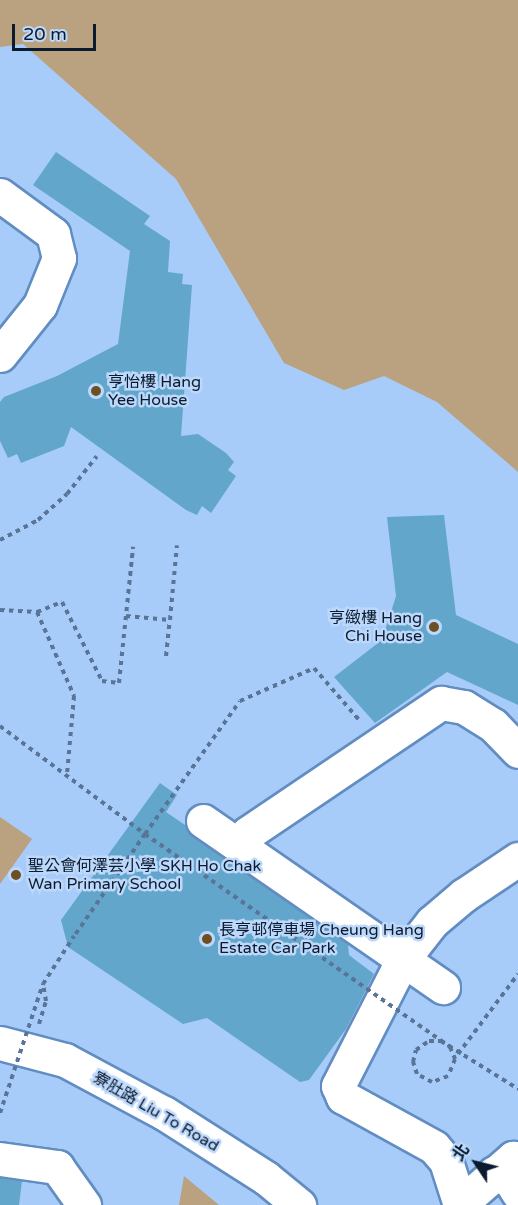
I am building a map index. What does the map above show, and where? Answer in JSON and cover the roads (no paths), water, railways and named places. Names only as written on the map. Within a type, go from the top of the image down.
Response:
[{"type":"street","points":[[0,195],[53,234],[59,258],[40,306],[0,355]]},
{"type":"street","points":[[240,847],[248,833],[441,703],[464,707],[483,719],[518,751]]},
{"type":"street","points":[[203,821],[443,987]]},
{"type":"street","points":[[485,1190],[447,1161],[434,1147],[343,1097],[338,1086],[403,959],[432,922],[464,895],[518,859]]},
{"type":"street","name":"寮肚路 Liu To Road","points":[[0,1043],[65,1060],[164,1113],[266,1178],[299,1205]]},
{"type":"street","points":[[0,1159],[57,1167],[84,1205]]},
{"type":"place","name":"亨怡樓 Hang Yee House","points":[[96,391]]},
{"type":"place","name":"亨緻樓 Hang Chi House","points":[[434,627]]},
{"type":"place","name":"聖公會何澤芸小學 SKH Ho Chak Wan Primary School","points":[[16,875]]},
{"type":"place","name":"長亨邨停車場 Cheung Hang Estate Car Park","points":[[207,939]]}]
